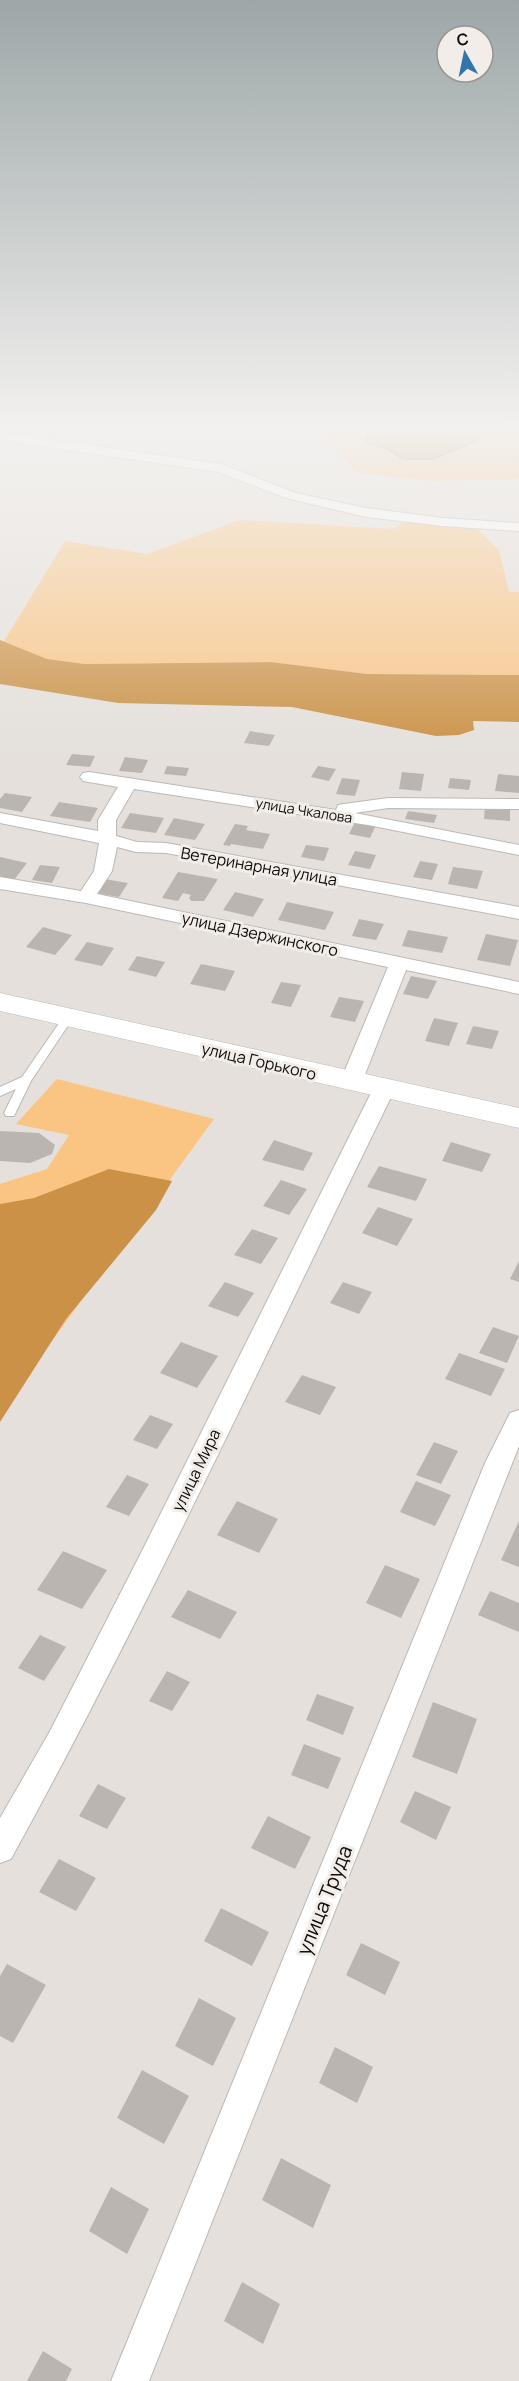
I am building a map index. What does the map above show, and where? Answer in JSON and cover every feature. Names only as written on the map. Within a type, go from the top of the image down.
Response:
[{"type":"main road","name":"улица Горького","points":[[0,1002],[519,1118]]},
{"type":"street","name":"улица Чкалова","points":[[89,777],[317,812],[519,850]]},
{"type":"street","points":[[86,897],[103,871],[108,853],[107,820],[129,783]]},
{"type":"street","points":[[317,812],[388,803],[519,804]]},
{"type":"street","name":"Ветеринарная улица","points":[[0,818],[80,832],[107,841],[166,849],[519,913]]},
{"type":"street","name":"улица Дзержинского","points":[[0,883],[86,897],[519,988]]},
{"type":"street","points":[[351,1082],[399,964]]},
{"type":"street","name":"улица Мира","points":[[0,1848],[59,1743],[133,1599],[384,1089]]},
{"type":"street","name":"улица Труда","points":[[130,2381],[498,1463],[519,1420]]},
{"type":"lane","points":[[10,1113],[26,1080],[68,1018]]},
{"type":"lane","points":[[0,1092],[26,1080]]},
{"type":"shaded area","points":[[185,540],[489,540],[499,550],[509,592],[519,592],[519,675],[367,674],[271,662],[85,664],[47,659],[3,643],[65,541],[147,554]]},
{"type":"shaded area","points":[[0,640],[47,659],[85,664],[271,662],[367,674],[519,675],[519,722],[473,721],[474,730],[459,735],[436,736],[292,707],[118,703],[0,684]]},
{"type":"shaded area","points":[[57,1079],[214,1119],[0,1412],[0,1184],[47,1169],[69,1135],[16,1124]]},
{"type":"shaded area","points":[[109,1169],[172,1181],[156,1210],[66,1319],[0,1422],[0,1204],[34,1198]]},
{"type":"building","points":[[250,731],[275,735],[269,746],[244,743]]},
{"type":"building","points":[[72,754],[95,756],[90,767],[66,765]]},
{"type":"building","points":[[125,757],[148,760],[142,773],[119,771]]},
{"type":"building","points":[[167,766],[189,768],[186,776],[164,774]]},
{"type":"building","points":[[318,766],[336,769],[329,781],[311,777]]},
{"type":"building","points":[[402,772],[424,774],[421,791],[399,789]]},
{"type":"building","points":[[498,774],[519,776],[519,793],[495,791]]},
{"type":"building","points":[[342,778],[360,780],[355,796],[336,794]]},
{"type":"building","points":[[450,778],[471,780],[469,790],[448,788]]},
{"type":"building","points":[[5,793],[32,797],[22,812],[0,808],[0,799]]},
{"type":"building","points":[[59,802],[98,808],[90,822],[50,816]]},
{"type":"building","points":[[485,807],[510,809],[510,821],[484,819]]},
{"type":"building","points":[[408,811],[437,815],[434,823],[405,819]]},
{"type":"building","points":[[130,813],[164,818],[156,833],[121,828]]},
{"type":"building","points":[[174,818],[205,824],[195,840],[164,835]]},
{"type":"building","points":[[355,822],[376,825],[370,838],[349,834]]},
{"type":"building","points":[[235,824],[248,826],[246,830],[270,834],[263,849],[223,845]]},
{"type":"building","points":[[306,845],[329,848],[324,861],[301,857]]},
{"type":"building","points":[[355,851],[376,855],[370,869],[348,865]]},
{"type":"building","points":[[0,857],[27,863],[14,880],[0,877]]},
{"type":"building","points":[[420,861],[438,864],[432,880],[413,877]]},
{"type":"building","points":[[40,865],[60,867],[52,883],[32,880]]},
{"type":"building","points":[[453,867],[483,871],[477,889],[448,884]]},
{"type":"building","points":[[178,872],[218,879],[204,901],[191,901],[189,898],[191,895],[183,893],[178,901],[162,898]]},
{"type":"building","points":[[105,879],[128,883],[119,897],[96,893]]},
{"type":"building","points":[[235,892],[264,899],[253,917],[223,910]]},
{"type":"building","points":[[287,902],[334,912],[325,930],[278,920]]},
{"type":"building","points":[[359,919],[384,924],[376,940],[352,936]]},
{"type":"building","points":[[43,927],[72,935],[55,955],[26,947]]},
{"type":"building","points":[[408,930],[448,937],[442,953],[402,946]]},
{"type":"building","points":[[486,934],[518,940],[510,966],[477,960]]},
{"type":"building","points":[[87,942],[114,948],[102,966],[74,960]]},
{"type":"building","points":[[137,956],[165,962],[156,977],[128,970]]},
{"type":"building","points":[[201,964],[235,971],[225,991],[190,984]]},
{"type":"building","points":[[411,976],[437,981],[428,999],[403,994]]},
{"type":"building","points":[[281,982],[301,985],[291,1007],[271,1003]]},
{"type":"building","points":[[339,997],[364,1001],[355,1022],[330,1017]]},
{"type":"building","points":[[434,1018],[458,1023],[449,1046],[425,1041]]},
{"type":"building","points":[[473,1026],[499,1031],[492,1049],[466,1044]]},
{"type":"building","points":[[0,1131],[39,1133],[55,1145],[52,1154],[30,1163],[0,1161]]},
{"type":"building","points":[[274,1140],[313,1153],[303,1171],[262,1160]]},
{"type":"building","points":[[451,1142],[491,1154],[482,1172],[442,1161]]},
{"type":"building","points":[[379,1166],[427,1179],[416,1201],[367,1187]]},
{"type":"building","points":[[281,1180],[307,1189],[289,1215],[263,1206]]},
{"type":"building","points":[[378,1207],[413,1219],[397,1246],[362,1233]]},
{"type":"building","points":[[252,1229],[278,1238],[261,1264],[234,1255]]},
{"type":"building","points":[[519,1261],[519,1282],[510,1279]]},
{"type":"building","points":[[225,1282],[254,1293],[238,1317],[208,1306]]},
{"type":"building","points":[[343,1282],[372,1292],[359,1314],[330,1303]]},
{"type":"building","points":[[493,1327],[519,1336],[507,1363],[479,1353]]},
{"type":"building","points":[[181,1342],[218,1356],[197,1388],[160,1373]]},
{"type":"building","points":[[459,1353],[505,1369],[491,1396],[445,1379]]},
{"type":"building","points":[[302,1375],[336,1387],[320,1415],[285,1402]]},
{"type":"building","points":[[150,1415],[173,1424],[157,1449],[133,1440]]},
{"type":"building","points":[[434,1442],[458,1451],[441,1484],[416,1475]]},
{"type":"building","points":[[127,1475],[149,1484],[129,1516],[106,1507]]},
{"type":"building","points":[[416,1481],[451,1495],[435,1526],[400,1512]]},
{"type":"building","points":[[237,1501],[278,1519],[259,1553],[217,1535]]},
{"type":"building","points":[[519,1521],[519,1567],[501,1560]]},
{"type":"building","points":[[63,1551],[107,1570],[82,1609],[37,1590]]},
{"type":"building","points":[[385,1565],[420,1579],[401,1618],[366,1603]]},
{"type":"building","points":[[188,1590],[237,1612],[220,1639],[171,1617]]},
{"type":"building","points":[[490,1591],[519,1603],[519,1632],[478,1615]]},
{"type":"building","points":[[40,1635],[66,1647],[44,1681],[18,1668]]},
{"type":"building","points":[[167,1671],[190,1682],[172,1711],[149,1701]]},
{"type":"building","points":[[317,1694],[354,1707],[343,1735],[306,1720]]},
{"type":"building","points":[[433,1702],[477,1719],[457,1774],[412,1757]]},
{"type":"building","points":[[304,1744],[341,1758],[328,1789],[291,1775]]},
{"type":"building","points":[[98,1784],[126,1798],[107,1829],[79,1816]]},
{"type":"building","points":[[415,1791],[451,1807],[436,1840],[400,1822]]},
{"type":"building","points":[[268,1816],[311,1837],[295,1869],[251,1848]]},
{"type":"building","points":[[59,1859],[96,1878],[76,1911],[39,1892]]},
{"type":"building","points":[[221,1908],[269,1932],[252,1966],[204,1941]]},
{"type":"building","points":[[361,1943],[400,1962],[385,1995],[346,1975]]},
{"type":"building","points":[[7,1964],[46,1985],[13,2043],[0,2036],[0,1976]]},
{"type":"building","points":[[199,1998],[236,2018],[213,2066],[175,2046]]},
{"type":"building","points":[[335,2047],[373,2067],[357,2103],[319,2083]]},
{"type":"building","points":[[142,2070],[189,2096],[164,2144],[117,2118]]},
{"type":"building","points":[[281,2158],[331,2185],[313,2228],[262,2200]]},
{"type":"building","points":[[111,2187],[149,2209],[127,2254],[89,2231]]},
{"type":"building","points":[[242,2282],[280,2304],[263,2344],[224,2321]]},
{"type":"building","points":[[43,2351],[72,2369],[66,2381],[27,2381]]}]
